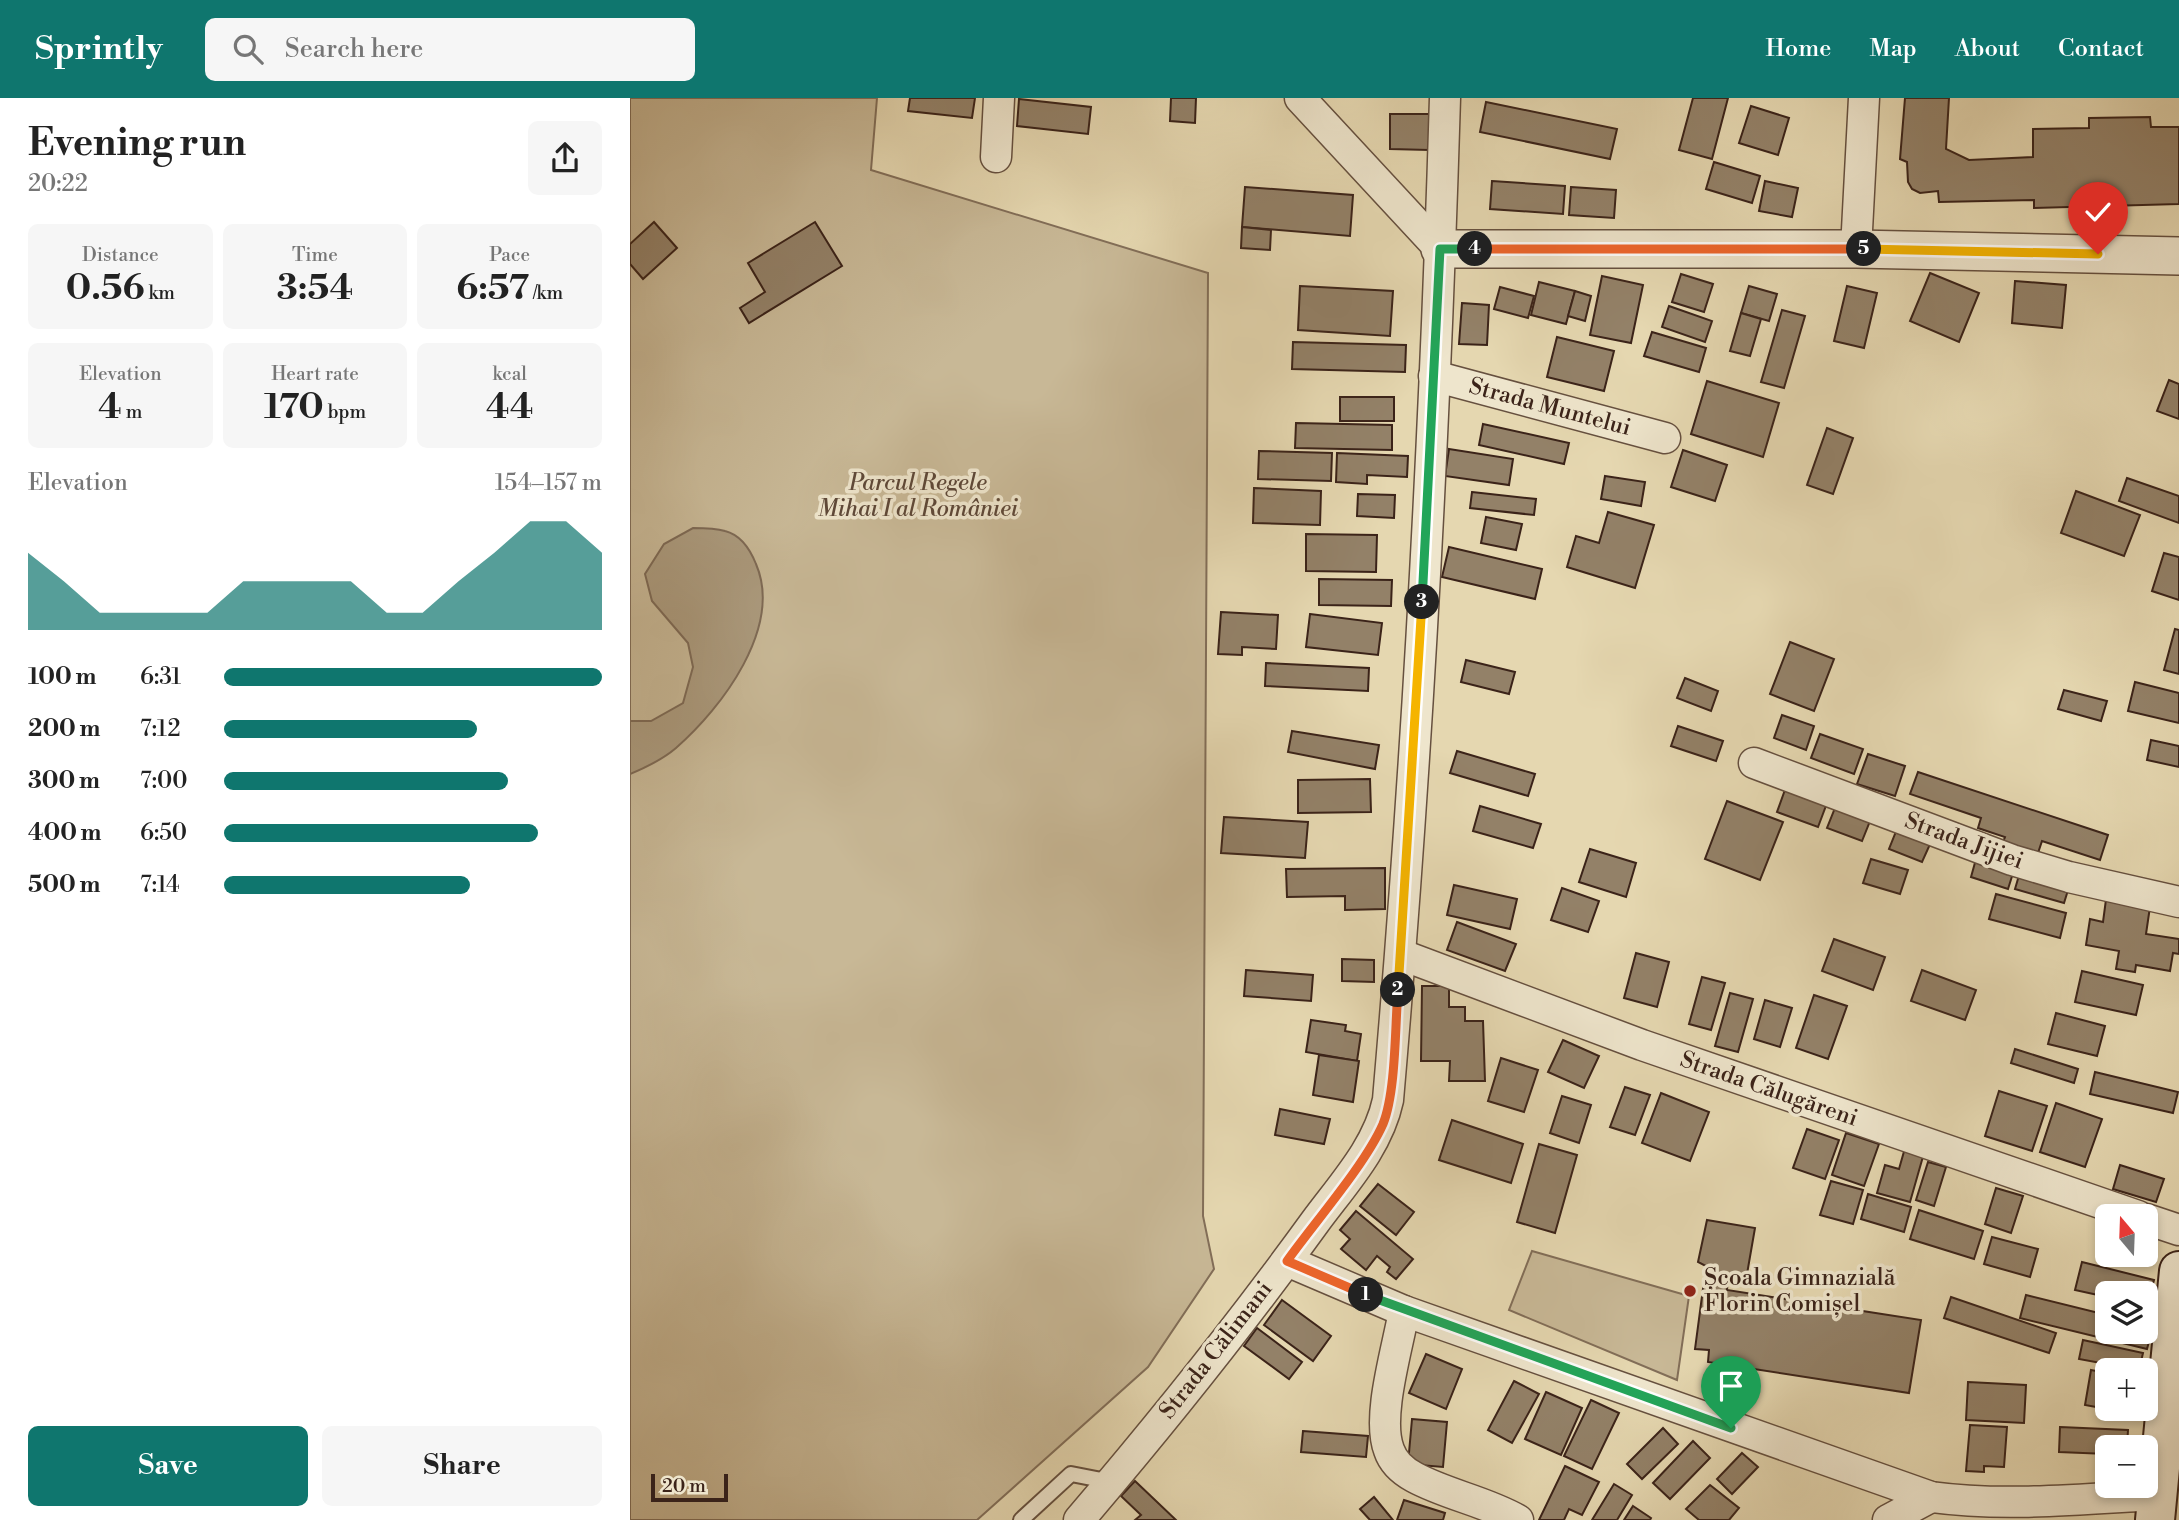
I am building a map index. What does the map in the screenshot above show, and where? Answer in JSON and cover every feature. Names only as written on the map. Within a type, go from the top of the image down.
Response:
[{"type":"main road","points":[[2156,1508],[2179,1271]]},
{"type":"street","points":[[996,157],[999,98]]},
{"type":"street","points":[[1300,98],[1440,249],[1856,249],[2179,256]]},
{"type":"street","name":"Strada Călimani","points":[[1080,1520],[1287,1261],[1370,1147],[1383,1123],[1388,1100],[1402,955],[1434,376],[1445,98]]},
{"type":"street","points":[[1856,249],[1864,98]]},
{"type":"street","name":"Strada Muntelui","points":[[1434,376],[1665,438]]},
{"type":"street","name":"Strada Jijiei","points":[[1754,763],[2012,860],[2069,877],[2179,902]]},
{"type":"street","name":"Strada Călugăreni","points":[[1402,955],[1642,1045],[2103,1204]]},
{"type":"street","points":[[2158,1223],[2179,1230]]},
{"type":"street","points":[[1287,1261],[1404,1311],[1931,1497],[1965,1502],[2006,1501],[2156,1508]]},
{"type":"street","points":[[1404,1311],[1386,1418],[1388,1449],[1400,1468],[1415,1478],[1502,1517]]},
{"type":"street","points":[[1888,1520],[1931,1497]]},
{"type":"lane","points":[[1021,1520],[1071,1474],[1112,1482]]},
{"type":"green space","name":"Parcul Regele Mihai I al României","points":[[630,98],[877,98],[871,170],[1208,273],[1203,1216],[1214,1269],[1148,1367],[977,1520],[630,1520]]},
{"type":"green space","points":[[1532,1251],[1689,1296],[1677,1380],[1509,1310]]},
{"type":"shaded area","points":[[693,528],[725,531],[736,536],[751,553],[762,588],[761,614],[755,639],[729,689],[694,731],[671,752],[630,774],[630,721],[651,721],[683,703],[693,667],[688,643],[652,601],[645,574],[664,544]]},
{"type":"building","points":[[910,98],[975,98],[972,118],[908,111]]},
{"type":"building","points":[[1171,98],[1196,98],[1195,123],[1170,121]]},
{"type":"building","points":[[1693,98],[1728,98],[1712,159],[1679,150]]},
{"type":"building","points":[[1905,98],[1949,98],[1946,149],[1969,160],[2033,157],[2033,129],[2089,128],[2089,118],[2150,117],[2151,127],[2179,127],[2179,204],[2034,208],[2034,200],[1939,202],[1938,191],[1920,193],[1912,189],[1908,182],[1907,162],[1900,159]]},
{"type":"building","points":[[1019,99],[1091,107],[1088,134],[1017,126]]},
{"type":"building","points":[[1486,102],[1617,129],[1610,159],[1480,132]]},
{"type":"building","points":[[1751,106],[1789,118],[1778,155],[1739,143]]},
{"type":"building","points":[[1390,114],[1429,114],[1429,150],[1390,149]]},
{"type":"building","points":[[1714,162],[1760,176],[1752,203],[1706,189]]},
{"type":"building","points":[[1492,181],[1565,186],[1563,214],[1490,209]]},
{"type":"building","points":[[1765,181],[1798,188],[1792,217],[1759,211]]},
{"type":"building","points":[[1245,187],[1353,195],[1350,236],[1242,227]]},
{"type":"building","points":[[1571,187],[1616,190],[1614,218],[1569,215]]},
{"type":"building","points":[[654,222],[677,248],[643,279],[630,264],[630,244]]},
{"type":"building","points":[[815,222],[842,266],[749,323],[740,308],[765,292],[748,263]]},
{"type":"building","points":[[1242,227],[1271,230],[1270,250],[1241,248]]},
{"type":"building","points":[[1930,273],[1979,293],[1959,342],[1910,321]]},
{"type":"building","points":[[1681,274],[1713,284],[1704,312],[1672,302]]},
{"type":"building","points":[[1602,276],[1643,285],[1631,343],[1590,335]]},
{"type":"building","points":[[2015,281],[2066,285],[2062,328],[2012,323]]},
{"type":"building","points":[[1539,282],[1575,291],[1566,324],[1531,315]]},
{"type":"building","points":[[1300,286],[1393,291],[1390,336],[1298,330]]},
{"type":"building","points":[[1749,286],[1777,294],[1769,321],[1741,313]]},
{"type":"building","points":[[1847,286],[1877,293],[1864,348],[1834,341]]},
{"type":"building","points":[[1500,287],[1534,296],[1528,318],[1494,309]]},
{"type":"building","points":[[1575,291],[1591,296],[1585,321],[1568,316]]},
{"type":"building","points":[[1462,303],[1489,305],[1487,345],[1459,344]]},
{"type":"building","points":[[1669,306],[1712,321],[1705,342],[1662,327]]},
{"type":"building","points":[[1782,310],[1805,316],[1784,388],[1761,382]]},
{"type":"building","points":[[1741,313],[1761,319],[1750,356],[1730,351]]},
{"type":"building","points":[[1652,332],[1706,348],[1699,372],[1644,356]]},
{"type":"building","points":[[1557,337],[1614,351],[1604,391],[1547,377]]},
{"type":"building","points":[[1293,342],[1406,345],[1405,372],[1292,369]]},
{"type":"building","points":[[2169,380],[2179,384],[2179,419],[2157,411]]},
{"type":"building","points":[[1707,381],[1779,403],[1763,457],[1691,434]]},
{"type":"building","points":[[1340,397],[1394,397],[1394,421],[1340,421]]},
{"type":"building","points":[[1296,423],[1392,425],[1392,450],[1295,448]]},
{"type":"building","points":[[1483,424],[1569,443],[1564,464],[1479,445]]},
{"type":"building","points":[[1827,428],[1853,438],[1833,494],[1807,485]]},
{"type":"building","points":[[1449,449],[1513,459],[1509,485],[1445,476]]},
{"type":"building","points":[[1683,450],[1727,465],[1715,501],[1671,487]]},
{"type":"building","points":[[1259,451],[1332,453],[1331,481],[1258,479]]},
{"type":"building","points":[[1337,453],[1408,456],[1407,477],[1367,475],[1367,484],[1336,482]]},
{"type":"building","points":[[1605,476],[1645,482],[1641,506],[1601,499]]},
{"type":"building","points":[[2127,478],[2179,496],[2179,523],[2119,501]]},
{"type":"building","points":[[1254,488],[1321,491],[1320,525],[1253,523]]},
{"type":"building","points":[[2076,491],[2140,515],[2124,556],[2061,533]]},
{"type":"building","points":[[1472,492],[1536,499],[1534,515],[1470,508]]},
{"type":"building","points":[[1358,494],[1395,495],[1394,518],[1357,516]]},
{"type":"building","points":[[1608,512],[1654,525],[1635,588],[1567,567],[1576,536],[1599,543]]},
{"type":"building","points":[[1486,517],[1522,524],[1516,550],[1481,543]]},
{"type":"building","points":[[1306,534],[1377,535],[1376,572],[1306,571]]},
{"type":"building","points":[[1449,547],[1542,569],[1535,599],[1442,577]]},
{"type":"building","points":[[2164,553],[2179,557],[2179,600],[2152,591]]},
{"type":"building","points":[[1319,579],[1392,580],[1391,606],[1319,605]]},
{"type":"building","points":[[1221,612],[1278,615],[1276,649],[1242,647],[1242,655],[1218,654]]},
{"type":"building","points":[[1310,614],[1382,623],[1378,655],[1306,647]]},
{"type":"building","points":[[2175,629],[2179,630],[2179,674],[2164,670]]},
{"type":"building","points":[[1790,642],[1834,659],[1814,711],[1770,694]]},
{"type":"building","points":[[1466,660],[1515,672],[1509,694],[1461,682]]},
{"type":"building","points":[[1266,663],[1369,668],[1368,691],[1265,686]]},
{"type":"building","points":[[1685,678],[1718,691],[1711,711],[1677,698]]},
{"type":"building","points":[[2135,682],[2179,693],[2179,723],[2128,711]]},
{"type":"building","points":[[2064,690],[2107,701],[2101,721],[2058,709]]},
{"type":"building","points":[[1782,715],[1814,726],[1806,750],[1774,738]]},
{"type":"building","points":[[1678,726],[1723,741],[1716,761],[1671,746]]},
{"type":"building","points":[[1292,731],[1379,745],[1375,769],[1288,752]]},
{"type":"building","points":[[1820,734],[1863,749],[1854,774],[1811,758]]},
{"type":"building","points":[[2151,740],[2179,746],[2179,767],[2147,760]]},
{"type":"building","points":[[1457,751],[1535,774],[1528,796],[1450,773]]},
{"type":"building","points":[[1868,754],[1905,766],[1895,796],[1857,784]]},
{"type":"building","points":[[1918,772],[2108,835],[2100,860],[2042,841],[2038,853],[2003,842],[2005,837],[1978,828],[1981,818],[1910,794]]},
{"type":"building","points":[[1370,779],[1371,812],[1298,813],[1298,780]]},
{"type":"building","points":[[1786,787],[1827,803],[1818,827],[1777,812]]},
{"type":"building","points":[[1727,801],[1783,822],[1760,880],[1705,859]]},
{"type":"building","points":[[1837,803],[1872,816],[1862,841],[1827,828]]},
{"type":"building","points":[[1480,806],[1541,824],[1533,848],[1473,831]]},
{"type":"building","points":[[1224,817],[1308,822],[1305,858],[1221,853]]},
{"type":"building","points":[[1897,829],[1931,842],[1922,862],[1889,849]]},
{"type":"building","points":[[1590,849],[1636,863],[1626,897],[1579,882]]},
{"type":"building","points":[[1871,859],[1908,870],[1900,894],[1863,883]]},
{"type":"building","points":[[1976,859],[2014,870],[2008,889],[1971,877]]},
{"type":"building","points":[[1385,868],[1385,909],[1345,910],[1345,896],[1287,897],[1286,869]]},
{"type":"building","points":[[2020,872],[2069,887],[2064,903],[2015,889]]},
{"type":"building","points":[[1454,885],[1517,899],[1510,929],[1447,915]]},
{"type":"building","points":[[1562,888],[1599,901],[1588,932],[1551,920]]},
{"type":"building","points":[[2107,892],[2151,900],[2146,934],[2179,939],[2179,954],[2173,953],[2170,971],[2136,965],[2135,972],[2116,969],[2119,951],[2086,945],[2090,919],[2103,922]]},
{"type":"building","points":[[1996,894],[2066,913],[2060,938],[1989,919]]},
{"type":"building","points":[[1457,922],[1516,944],[1505,971],[1447,950]]},
{"type":"building","points":[[1834,939],[1885,957],[1873,990],[1822,971]]},
{"type":"building","points":[[1636,953],[1669,962],[1657,1007],[1624,998]]},
{"type":"building","points":[[1342,959],[1374,960],[1374,982],[1342,981]]},
{"type":"building","points":[[1246,970],[1313,975],[1311,1001],[1244,996]]},
{"type":"building","points":[[1922,970],[1976,990],[1965,1020],[1911,1001]]},
{"type":"building","points":[[2082,971],[2143,985],[2136,1015],[2075,1002]]},
{"type":"building","points":[[1702,977],[1725,983],[1711,1030],[1689,1024]]},
{"type":"building","points":[[1422,986],[1449,986],[1449,1007],[1465,1007],[1465,1021],[1483,1021],[1485,1081],[1449,1081],[1450,1061],[1421,1061]]},
{"type":"building","points":[[1730,993],[1753,999],[1738,1052],[1715,1046]]},
{"type":"building","points":[[1814,995],[1847,1006],[1828,1059],[1796,1048]]},
{"type":"building","points":[[1765,1000],[1792,1008],[1780,1047],[1754,1039]]},
{"type":"building","points":[[2056,1013],[2105,1026],[2097,1056],[2048,1044]]},
{"type":"building","points":[[1311,1020],[1346,1025],[1345,1031],[1361,1034],[1357,1061],[1306,1052]]},
{"type":"building","points":[[1563,1040],[1599,1056],[1584,1088],[1548,1072]]},
{"type":"building","points":[[2015,1049],[2078,1069],[2074,1083],[2011,1063]]},
{"type":"building","points":[[1319,1055],[1359,1061],[1353,1102],[1313,1095]]},
{"type":"building","points":[[1501,1058],[1538,1070],[1524,1112],[1488,1101]]},
{"type":"building","points":[[2095,1072],[2178,1092],[2173,1113],[2090,1094]]},
{"type":"building","points":[[1625,1087],[1650,1095],[1635,1135],[1610,1127]]},
{"type":"building","points":[[1999,1091],[2047,1106],[2032,1151],[1985,1136]]},
{"type":"building","points":[[1661,1093],[1709,1112],[1690,1161],[1642,1143]]},
{"type":"building","points":[[1562,1096],[1591,1105],[1579,1143],[1550,1133]]},
{"type":"building","points":[[2056,1103],[2102,1119],[2085,1167],[2040,1152]]},
{"type":"building","points":[[1280,1109],[1330,1119],[1324,1144],[1275,1135]]},
{"type":"building","points":[[1452,1120],[1523,1144],[1511,1183],[1439,1160]]},
{"type":"building","points":[[1807,1129],[1839,1140],[1825,1179],[1793,1168]]},
{"type":"building","points":[[1846,1133],[1879,1144],[1864,1186],[1832,1175]]},
{"type":"building","points":[[1539,1144],[1577,1155],[1555,1233],[1517,1222]]},
{"type":"building","points":[[1905,1148],[1924,1153],[1910,1202],[1877,1193],[1885,1165],[1899,1169]]},
{"type":"building","points":[[1928,1162],[1946,1167],[1934,1206],[1916,1200]]},
{"type":"building","points":[[2120,1165],[2164,1179],[2156,1202],[2113,1189]]},
{"type":"building","points":[[1831,1181],[1863,1190],[1853,1224],[1820,1215]]},
{"type":"building","points":[[1378,1184],[1414,1212],[1396,1235],[1360,1206]]},
{"type":"building","points":[[1996,1188],[2023,1196],[2011,1233],[1985,1224]]},
{"type":"building","points":[[1868,1194],[1911,1207],[1904,1232],[1861,1219]]},
{"type":"building","points":[[1919,1210],[1983,1231],[1974,1259],[1910,1239]]},
{"type":"building","points":[[1356,1211],[1413,1259],[1396,1279],[1387,1272],[1390,1267],[1377,1256],[1366,1270],[1341,1249],[1350,1239],[1340,1230]]},
{"type":"building","name":"Școala Gimnazială Florin Comișel","points":[[1707,1220],[1755,1228],[1747,1274],[1728,1278],[1727,1290],[1921,1320],[1909,1393],[1708,1362],[1709,1350],[1695,1349],[1706,1266],[1698,1262]]},
{"type":"building","points":[[1992,1237],[2038,1249],[2030,1277],[1984,1264]]},
{"type":"building","points":[[2082,1262],[2154,1280],[2095,1281],[2095,1294],[2075,1290]]},
{"type":"building","points":[[2026,1295],[2095,1312],[2095,1336],[2020,1318]]},
{"type":"building","points":[[1951,1297],[2056,1333],[2049,1353],[1944,1318]]},
{"type":"building","points":[[1282,1300],[1331,1336],[1313,1361],[1264,1325]]},
{"type":"building","points":[[1257,1328],[1302,1362],[1289,1379],[1244,1346]]},
{"type":"building","points":[[2083,1340],[2143,1353],[2142,1358],[2095,1358],[2095,1362],[2079,1359]]},
{"type":"building","points":[[2127,1344],[2148,1344],[2147,1349]]},
{"type":"building","points":[[1426,1354],[1462,1369],[1446,1409],[1409,1393]]},
{"type":"building","points":[[2091,1370],[2095,1371],[2095,1407],[2085,1405]]},
{"type":"building","points":[[1514,1381],[1539,1394],[1512,1443],[1488,1430]]},
{"type":"building","points":[[1968,1382],[2026,1385],[2024,1423],[1966,1420]]},
{"type":"building","points":[[1546,1392],[1582,1408],[1561,1455],[1525,1439]]},
{"type":"building","points":[[1591,1400],[1619,1413],[1592,1469],[1564,1456]]},
{"type":"building","points":[[1412,1419],[1447,1422],[1443,1467],[1408,1464]]},
{"type":"building","points":[[1970,1425],[2007,1427],[2004,1467],[1984,1466],[1984,1472],[1966,1471]]},
{"type":"building","points":[[2060,1427],[2128,1430],[2128,1435],[2095,1435],[2095,1454],[2059,1452]]},
{"type":"building","points":[[1663,1428],[1678,1444],[1642,1479],[1627,1464]]},
{"type":"building","points":[[1303,1431],[1368,1436],[1366,1457],[1301,1452]]},
{"type":"building","points":[[1693,1441],[1710,1458],[1670,1499],[1653,1483]]},
{"type":"building","points":[[1742,1453],[1758,1467],[1732,1494],[1717,1479]]},
{"type":"building","points":[[1565,1466],[1599,1482],[1582,1515],[1569,1509],[1564,1520],[1539,1520]]},
{"type":"building","points":[[1135,1481],[1176,1520],[1135,1520],[1141,1515],[1121,1496]]},
{"type":"building","points":[[1614,1484],[1632,1495],[1617,1520],[1592,1520]]},
{"type":"building","points":[[1710,1485],[1739,1508],[1729,1520],[1699,1520],[1686,1509]]},
{"type":"building","points":[[1374,1497],[1393,1520],[1370,1520],[1360,1509]]},
{"type":"building","points":[[1404,1500],[1445,1513],[1443,1520],[1397,1520]]},
{"type":"building","points":[[1633,1506],[1651,1518],[1650,1520],[1624,1520]]},
{"type":"place","name":"Școala Gimnazială Florin Comișel","points":[[1690,1291]]},
{"type":"route","points":[[1731,1428],[1404,1311],[1287,1261],[1370,1147],[1383,1123],[1388,1100],[1402,955],[1440,249],[1856,249],[2098,254]]}]
